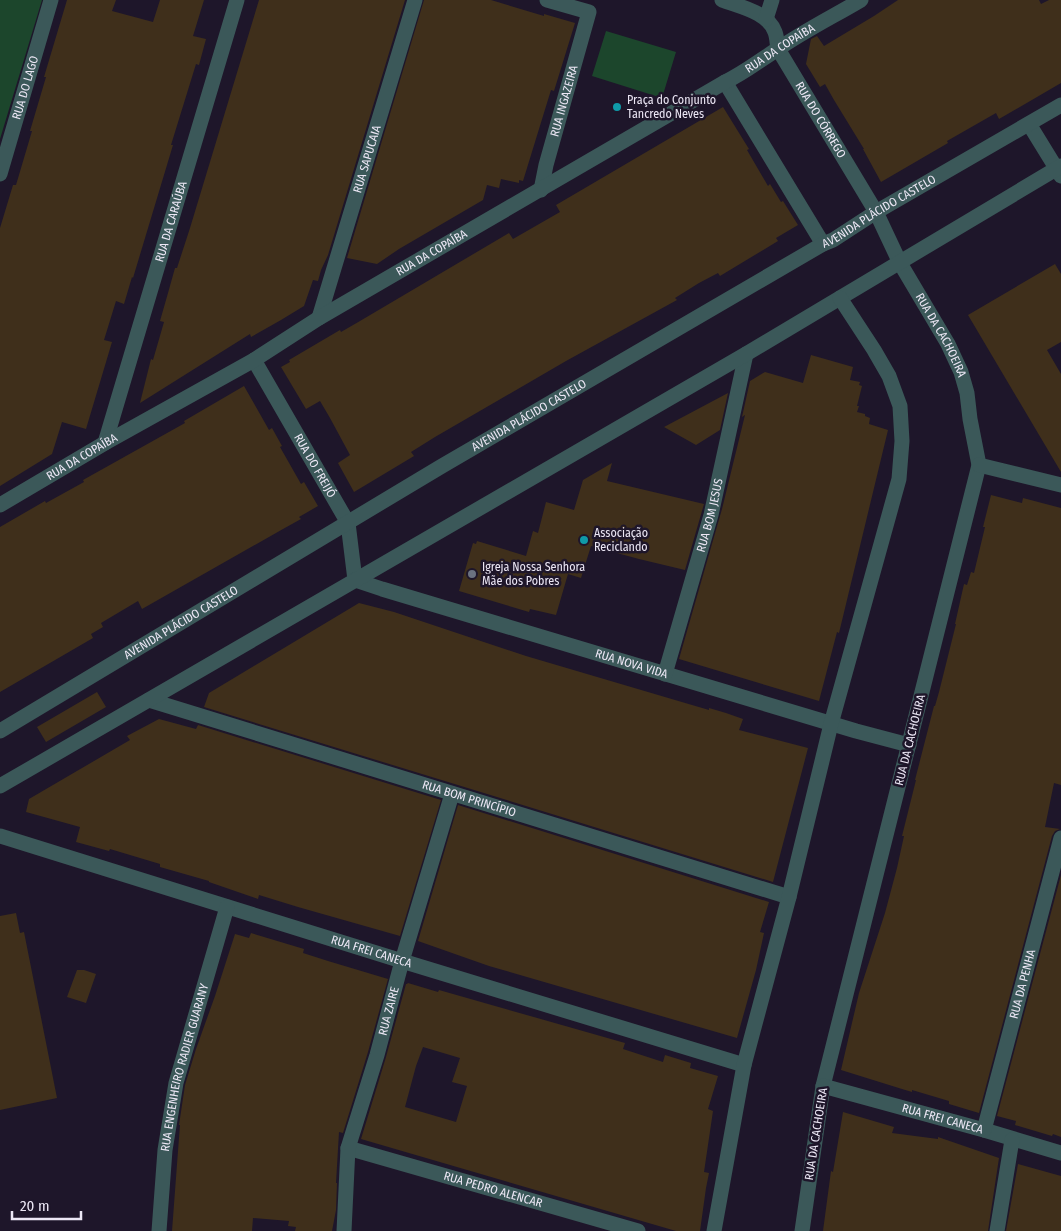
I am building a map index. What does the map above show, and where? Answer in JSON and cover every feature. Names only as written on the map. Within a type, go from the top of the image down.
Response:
[{"type":"street","name":"RUA DO LAGO","points":[[0,174],[50,0]]},
{"type":"street","name":"RUA DA CARAÚBA","points":[[105,443],[237,0]]},
{"type":"street","name":"RUA SAPUCAIA","points":[[319,318],[415,0]]},
{"type":"street","name":"RUA INGAZEIRA","points":[[541,190],[546,165],[589,12],[547,0]]},
{"type":"street","points":[[722,0],[752,11],[766,19],[772,0]]},
{"type":"street","name":"RUA DA COPAÍBA","points":[[0,505],[105,443],[254,360],[319,318],[729,80],[861,0]]},
{"type":"street","name":"RUA DO CÓRREGO","points":[[766,19],[775,32],[778,49],[876,212],[894,266]]},
{"type":"street","points":[[729,80],[828,242]]},
{"type":"street","name":"AVENIDA PLÁCIDO CASTELO","points":[[0,730],[348,523],[1061,105]]},
{"type":"street","points":[[0,786],[746,354],[1059,170],[1029,124]]},
{"type":"street","name":"RUA DA CACHOEIRA","points":[[802,1231],[823,1086],[904,744],[979,465],[967,393],[960,372],[948,344],[894,266]]},
{"type":"street","points":[[714,1231],[744,1065],[832,724],[898,479],[902,441],[900,406],[889,376],[840,298]]},
{"type":"street","name":"RUA BOM JESUS","points":[[665,674],[710,515],[746,354]]},
{"type":"street","name":"RUA DO FREIJÓ","points":[[254,360],[348,523],[355,580]]},
{"type":"street","points":[[979,465],[1061,485]]},
{"type":"street","name":"RUA NOVA VIDA","points":[[355,580],[904,744]]},
{"type":"street","name":"RUA BOM PRINCÍPIO","points":[[149,700],[789,896]]},
{"type":"street","name":"RUA ZAIRE","points":[[344,1231],[348,1148],[452,794]]},
{"type":"street","name":"RUA FREI CANECA","points":[[0,836],[744,1065]]},
{"type":"street","name":"RUA DA PENHA","points":[[984,1130],[1061,838]]},
{"type":"street","name":"RUA ENGENHEIRO RADIER GUARANY","points":[[159,1231],[165,1150],[176,1083],[227,907]]},
{"type":"street","name":"RUA FREI CANECA","points":[[823,1086],[1061,1153]]},
{"type":"street","points":[[998,1231],[1012,1140]]},
{"type":"street","name":"RUA PEDRO ALENCAR","points":[[348,1148],[638,1231]]},
{"type":"green space","points":[[0,0],[42,0],[0,139]]},
{"type":"green space","points":[[606,31],[676,52],[662,98],[592,76]]},
{"type":"building","points":[[67,0],[116,0],[112,11],[153,22],[160,0],[204,0],[193,36],[206,39],[199,65],[196,64],[171,145],[173,145],[133,278],[124,304],[116,301],[104,340],[112,342],[86,429],[62,422],[52,454],[0,486],[0,228],[13,185],[16,185],[32,131],[30,131],[46,77],[44,77]]},
{"type":"building","points":[[259,0],[405,0],[328,255],[318,281],[313,280],[304,306],[251,337],[250,334],[140,403],[151,359],[153,360],[164,322],[160,321],[175,268],[177,268],[190,228]]},
{"type":"building","points":[[424,0],[491,0],[575,23],[554,91],[551,90],[523,181],[519,180],[519,183],[501,179],[499,188],[487,185],[483,200],[377,264],[347,258]]},
{"type":"building","points":[[898,0],[1039,0],[1041,4],[1049,0],[1061,0],[1061,83],[999,119],[996,113],[881,182],[864,149],[825,84],[820,87],[806,64],[811,39],[817,36],[824,46]]},
{"type":"building","points":[[723,107],[749,149],[747,150],[768,186],[770,184],[798,225],[776,238],[778,241],[720,276],[718,273],[699,283],[675,298],[677,300],[566,361],[435,437],[411,452],[414,456],[354,492],[338,463],[350,455],[330,418],[320,401],[306,409],[281,367],[290,362],[289,360],[340,330],[341,332],[509,233],[513,239],[560,212],[556,205]]},
{"type":"building","points":[[1055,264],[1061,274],[1061,342],[1047,350],[1061,374],[1061,472],[968,315]]},
{"type":"building","points":[[811,355],[853,367],[850,380],[860,382],[859,385],[862,386],[857,412],[865,414],[865,416],[870,418],[869,424],[888,430],[839,633],[837,632],[819,701],[679,659],[722,509],[745,415],[742,417],[750,381],[765,372],[803,383]]},
{"type":"building","points":[[244,386],[269,430],[272,428],[282,446],[280,447],[301,484],[304,482],[318,506],[299,517],[301,519],[142,609],[138,601],[101,623],[103,627],[91,634],[93,638],[0,692],[0,527],[45,501],[46,503],[84,482],[83,480],[185,423],[184,421]]},
{"type":"building","points":[[728,393],[720,430],[696,445],[664,427]]},
{"type":"building","name":"Associação Reciclando","points":[[612,463],[607,481],[704,504],[685,570],[591,546],[581,578],[568,574],[556,615],[530,609],[529,612],[459,591],[473,543],[476,544],[477,541],[526,556],[533,531],[538,533],[546,502],[574,510],[583,480]]},
{"type":"building","points":[[991,495],[1022,503],[1023,498],[1061,508],[1061,785],[1054,783],[1045,827],[1060,829],[1055,831],[1052,836],[979,1113],[949,1104],[949,1101],[912,1090],[912,1092],[841,1070],[859,993],[885,913],[897,868],[904,836],[902,836],[915,780],[956,624],[964,584],[967,585],[971,572],[974,573]]},
{"type":"building","points":[[359,603],[394,612],[526,656],[709,710],[709,708],[726,713],[743,719],[739,730],[808,748],[773,882],[204,707],[209,693]]},
{"type":"building","points":[[97,692],[106,707],[46,742],[37,727]]},
{"type":"building","points":[[159,719],[196,729],[198,725],[441,800],[400,936],[259,895],[258,899],[209,881],[160,867],[160,864],[110,849],[109,851],[76,842],[80,827],[26,812],[29,799],[130,740],[127,736]]},
{"type":"building","points":[[458,805],[769,902],[760,932],[764,933],[756,970],[737,1038],[489,966],[418,941]]},
{"type":"building","points":[[1061,875],[1061,1137],[1015,1125],[1016,1121],[997,1116]]},
{"type":"building","points":[[16,913],[20,933],[24,932],[57,1098],[0,1110],[0,916]]},
{"type":"building","points":[[251,933],[304,949],[303,953],[388,979],[343,1133],[339,1132],[336,1210],[332,1231],[295,1231],[296,1227],[288,1226],[289,1221],[253,1218],[252,1231],[172,1231],[179,1125],[185,1085],[235,934],[249,938]]},
{"type":"building","points":[[77,970],[96,974],[86,1003],[67,997]]},
{"type":"building","points":[[407,984],[438,992],[439,990],[625,1043],[623,1049],[663,1062],[665,1055],[691,1063],[690,1068],[718,1076],[708,1109],[713,1111],[704,1172],[709,1173],[700,1231],[676,1231],[361,1139]],"holes":[[[423,1047],[460,1058],[452,1082],[467,1086],[456,1122],[405,1107]]]},
{"type":"building","points":[[843,1112],[894,1127],[892,1133],[938,1139],[938,1137],[999,1158],[988,1231],[823,1231],[831,1171],[833,1172]]},
{"type":"building","points":[[1018,1164],[1061,1176],[1061,1231],[1006,1231]]},
{"type":"place","name":"Praça do Conjunto Tancredo Neves","points":[[617,107]]},
{"type":"place","name":"Associação Reciclando","points":[[584,540]]},
{"type":"place","name":"Igreja Nossa Senhora Mãe dos Pobres","points":[[472,574]]}]
